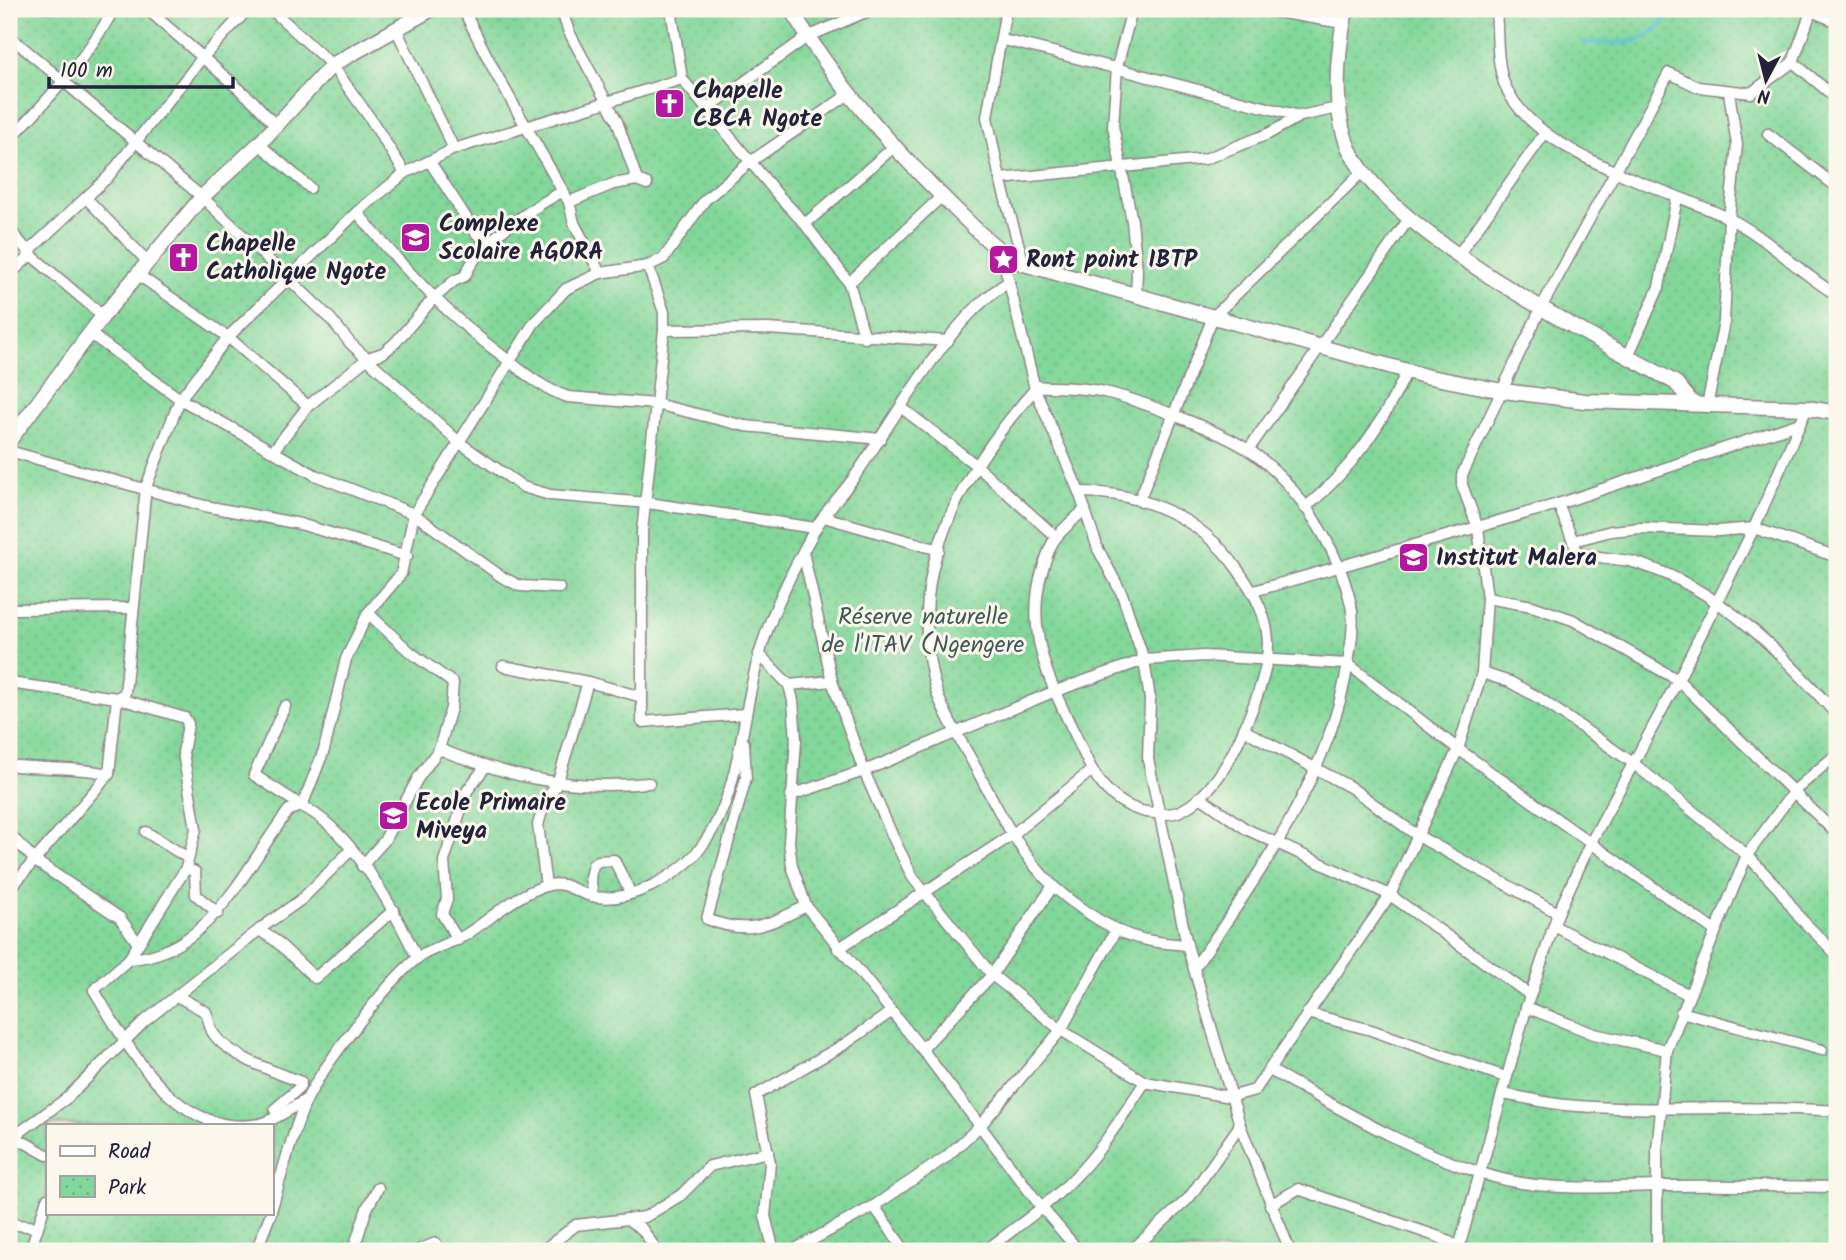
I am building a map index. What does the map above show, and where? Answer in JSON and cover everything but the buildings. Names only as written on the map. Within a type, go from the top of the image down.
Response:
[{"type":"street","points":[[9,140],[64,84],[94,45],[114,9]]},
{"type":"street","points":[[147,9],[254,102],[275,125]]},
{"type":"street","points":[[9,275],[31,255],[32,248],[86,198],[138,142],[202,58],[248,9]]},
{"type":"street","points":[[271,9],[332,65],[405,173]]},
{"type":"street","points":[[9,441],[89,333],[202,197],[258,144],[332,65],[432,9]]},
{"type":"street","points":[[463,9],[495,72],[569,202],[574,223],[600,273]]},
{"type":"street","points":[[561,9],[605,103],[617,121],[642,182],[613,184],[569,202]]},
{"type":"street","points":[[671,9],[682,79],[805,224],[849,283],[865,338]]},
{"type":"street","points":[[791,9],[807,37],[849,94],[895,146],[1002,254],[1024,264],[1321,348],[1503,391],[1585,401],[1807,408],[1837,413]]},
{"type":"street","points":[[708,108],[807,37],[873,9]]},
{"type":"street","points":[[946,9],[956,9]]},
{"type":"street","points":[[1006,9],[1003,40],[986,117],[1000,180],[1024,264]]},
{"type":"street","points":[[1132,9],[1118,67],[1113,127],[1132,222],[1137,270],[1136,297]]},
{"type":"street","points":[[1258,9],[1345,16],[1338,108],[1345,140],[1362,172],[1408,220],[1458,255],[1676,383],[1700,405]]},
{"type":"street","points":[[1496,9],[1504,83],[1525,112],[1545,133],[1615,171],[1729,218],[1765,240],[1837,295]]},
{"type":"street","points":[[803,552],[832,681],[864,771],[913,878],[992,975],[1061,1030],[1145,1082],[1230,1097],[1255,1090],[1390,895],[1458,749],[1482,673],[1487,598],[1478,528],[1462,485],[1462,475],[1542,306],[1615,171],[1669,73],[1698,87],[1751,93],[1793,62],[1811,10],[1837,22]]},
{"type":"street","points":[[396,29],[454,149]]},
{"type":"street","points":[[9,36],[202,197],[460,443],[535,492],[648,503],[815,528]]},
{"type":"street","points":[[1003,40],[1118,67],[1216,96],[1300,116]]},
{"type":"street","points":[[1793,62],[1837,99]]},
{"type":"street","points":[[117,698],[125,693],[146,487],[180,399],[228,337],[357,212],[405,173],[454,149],[682,79]]},
{"type":"street","points":[[1700,405],[1724,322],[1729,218],[1737,145],[1729,92]]},
{"type":"street","points":[[302,806],[324,751],[346,659],[368,612],[401,574],[414,514],[460,443],[508,360],[534,323],[566,289],[600,273],[648,266],[664,258],[705,200],[750,162],[849,94]]},
{"type":"street","points":[[1000,180],[1205,159],[1268,134],[1300,116],[1338,108]]},
{"type":"street","points":[[1458,255],[1545,133]]},
{"type":"street","points":[[1769,134],[1837,187]]},
{"type":"street","points":[[258,144],[310,188]]},
{"type":"street","points":[[805,224],[895,146]]},
{"type":"street","points":[[430,162],[476,233],[490,245]]},
{"type":"street","points":[[1140,498],[1213,317],[1362,172]]},
{"type":"street","points":[[273,451],[308,406],[368,358],[383,353],[395,343],[433,299],[454,281],[465,276],[470,263],[526,212],[563,191]]},
{"type":"street","points":[[849,283],[942,196]]},
{"type":"street","points":[[86,198],[147,261]]},
{"type":"street","points":[[1628,356],[1659,287],[1677,198]]},
{"type":"street","points":[[357,212],[433,299],[532,380],[568,397],[656,404],[745,426],[881,439]]},
{"type":"street","points":[[1249,449],[1408,220]]},
{"type":"street","points":[[9,229],[31,255],[103,316]]},
{"type":"street","points":[[1002,254],[1035,387],[1079,492],[1098,549],[1122,594],[1144,660],[1150,699],[1148,759],[1157,813],[1187,945],[1230,1097],[1290,1251]]},
{"type":"street","points":[[648,266],[664,312],[664,330],[648,503],[642,532],[642,722],[745,714]]},
{"type":"street","points":[[137,274],[228,337],[308,406]]},
{"type":"street","points":[[806,906],[768,925],[742,929],[727,927],[707,919],[746,778],[743,736],[745,714],[759,654],[815,528],[881,439],[948,341],[976,307],[1009,282]]},
{"type":"street","points":[[664,330],[768,330],[948,341]]},
{"type":"street","points":[[89,333],[180,399],[314,475],[414,514],[502,578],[520,586],[559,588]]},
{"type":"street","points":[[1305,508],[1356,459],[1392,402],[1406,370]]},
{"type":"street","points":[[1035,387],[1104,392],[1174,417],[1249,449],[1319,526],[1339,568],[1351,607],[1348,664],[1331,731],[1277,844],[1247,893],[1194,968]]},
{"type":"street","points":[[1035,387],[998,432],[977,466],[951,518],[939,550],[927,613],[929,657],[937,693],[1012,835],[1053,886],[1076,905],[1116,930],[1152,941],[1187,945]]},
{"type":"street","points":[[902,408],[977,466],[1056,537]]},
{"type":"street","points":[[1270,1205],[1298,1189],[1438,1237],[1462,1250],[1505,1077],[1558,913],[1590,844],[1678,680],[1754,528],[1797,424],[1807,408]]},
{"type":"street","points":[[1254,592],[1558,504],[1797,424]]},
{"type":"street","points":[[9,452],[146,487],[205,506],[300,524],[407,556]]},
{"type":"street","points":[[1079,492],[1140,498],[1169,510],[1204,533],[1229,556],[1266,615],[1269,632],[1266,662],[1260,689],[1244,730],[1222,771],[1200,797],[1176,813],[1139,810],[1120,802],[1092,770],[1053,692],[1041,661],[1035,618],[1040,577],[1056,537],[1085,509]]},
{"type":"street","points":[[1558,504],[1577,551],[1639,564],[1716,600],[1779,651],[1837,715]]},
{"type":"street","points":[[824,517],[939,550]]},
{"type":"street","points":[[1573,541],[1611,531],[1641,528],[1718,531],[1754,528],[1837,556]]},
{"type":"street","points":[[1487,598],[1532,606],[1573,620],[1678,680],[1837,834]]},
{"type":"street","points":[[9,609],[132,608]]},
{"type":"street","points":[[362,866],[384,841],[418,778],[439,749],[451,708],[453,683],[410,652],[368,612]]},
{"type":"street","points":[[759,654],[789,685],[796,740],[789,842],[792,866],[806,906],[838,949],[922,1049],[1042,1208],[1079,1251]]},
{"type":"street","points":[[791,795],[864,771],[1053,692],[1144,660],[1204,656],[1266,662],[1348,664],[1458,749],[1556,815],[1590,844],[1715,931]]},
{"type":"street","points":[[503,666],[588,682],[642,697]]},
{"type":"street","points":[[1482,673],[1510,682],[1539,698],[1633,763],[1747,855],[1780,890],[1799,917],[1837,956]]},
{"type":"street","points":[[789,685],[832,681]]},
{"type":"street","points":[[546,886],[538,825],[545,801],[557,784],[588,682]]},
{"type":"street","points":[[9,683],[117,698],[185,718],[188,724],[183,753],[196,829],[187,863],[129,959],[94,990],[124,1042],[147,1073],[168,1094],[207,1118],[242,1124]]},
{"type":"street","points":[[9,890],[37,862],[108,774],[117,698]]},
{"type":"street","points":[[285,706],[254,775],[324,817],[394,910],[417,958]]},
{"type":"street","points":[[1244,730],[1350,787],[1418,836],[1558,913]]},
{"type":"street","points":[[273,1206],[307,1098],[357,1027],[417,958],[458,940],[502,907],[546,886],[562,883],[593,896],[630,892],[666,877],[698,850],[721,811],[743,736]]},
{"type":"street","points":[[439,749],[485,767],[557,784],[602,787],[649,783]]},
{"type":"street","points":[[1657,1251],[1660,1107],[1667,1050],[1747,855],[1794,791],[1837,754]]},
{"type":"street","points":[[9,765],[32,769],[85,769],[108,774]]},
{"type":"street","points":[[458,940],[442,914],[447,899],[444,861],[467,791],[485,767]]},
{"type":"street","points":[[838,949],[1012,835],[1092,770]]},
{"type":"street","points":[[1200,797],[1246,829],[1390,895],[1530,995]]},
{"type":"street","points":[[129,959],[149,958],[197,932],[218,913],[289,810],[302,806]]},
{"type":"street","points":[[146,832],[195,872],[196,895],[218,913]]},
{"type":"street","points":[[9,834],[37,862],[120,918],[137,942]]},
{"type":"street","points":[[12,1139],[67,1098],[124,1042],[177,996],[259,930],[302,900],[351,850]]},
{"type":"street","points":[[593,896],[590,877],[593,865],[608,859],[614,860],[630,892]]},
{"type":"street","points":[[922,1049],[992,975],[1053,886]]},
{"type":"street","points":[[259,930],[276,941],[315,978],[394,910]]},
{"type":"street","points":[[1554,926],[1689,995]]},
{"type":"street","points":[[792,1251],[874,1206],[946,1157],[981,1125],[1061,1030],[1116,930]]},
{"type":"street","points":[[177,996],[206,1012],[211,1031],[223,1045],[239,1056],[301,1082],[299,1088],[275,1109],[277,1116]]},
{"type":"street","points":[[1526,1007],[1594,1034],[1667,1050]]},
{"type":"street","points":[[774,1251],[765,1216],[770,1163],[756,1095],[845,1044],[891,1012]]},
{"type":"street","points":[[1681,1012],[1822,1050]]},
{"type":"street","points":[[1307,1013],[1371,1030],[1505,1077]]},
{"type":"street","points":[[1270,1070],[1402,1142],[1482,1174],[1523,1183],[1583,1189],[1658,1186],[1837,1187]]},
{"type":"street","points":[[985,1251],[1042,1208],[1075,1177],[1108,1137],[1145,1082]]},
{"type":"street","points":[[1502,1094],[1563,1105],[1722,1106],[1837,1111]]},
{"type":"street","points":[[251,1124],[277,1116],[307,1098]]},
{"type":"street","points":[[1131,1251],[1189,1198],[1240,1125]]},
{"type":"street","points":[[12,1139],[46,1154]]},
{"type":"street","points":[[542,1251],[576,1225],[645,1217],[681,1195],[710,1166],[768,1152]]},
{"type":"street","points":[[353,1251],[367,1208],[378,1188]]},
{"type":"street","points":[[30,1251],[46,1202]]},
{"type":"street","points":[[874,1206],[905,1251]]},
{"type":"street","points":[[256,1251],[270,1214]]},
{"type":"street","points":[[627,1219],[642,1229],[657,1251]]},
{"type":"street","points":[[9,1224],[36,1227]]},
{"type":"street","points":[[416,1251],[436,1243]]},
{"type":"green space","name":"Réserve naturelle de l'ITAV (Ngengere","points":[[9,9],[1837,9],[1837,1251],[9,1251]]},
{"type":"waterway","points":[[1582,42],[1634,41],[1654,31],[1672,9]]},
{"type":"place","name":"Chapelle CBCA Ngote","points":[[670,104]]},
{"type":"place","name":"Complexe Scolaire AGORA","points":[[416,237]]},
{"type":"place","name":"Chapelle Catholique Ngote","points":[[183,257]]},
{"type":"place","name":"Ront point IBTP","points":[[1003,259]]},
{"type":"place","name":"Institut Malera","points":[[1413,557]]},
{"type":"place","name":"Ecole Primaire Miveya","points":[[393,816]]}]
